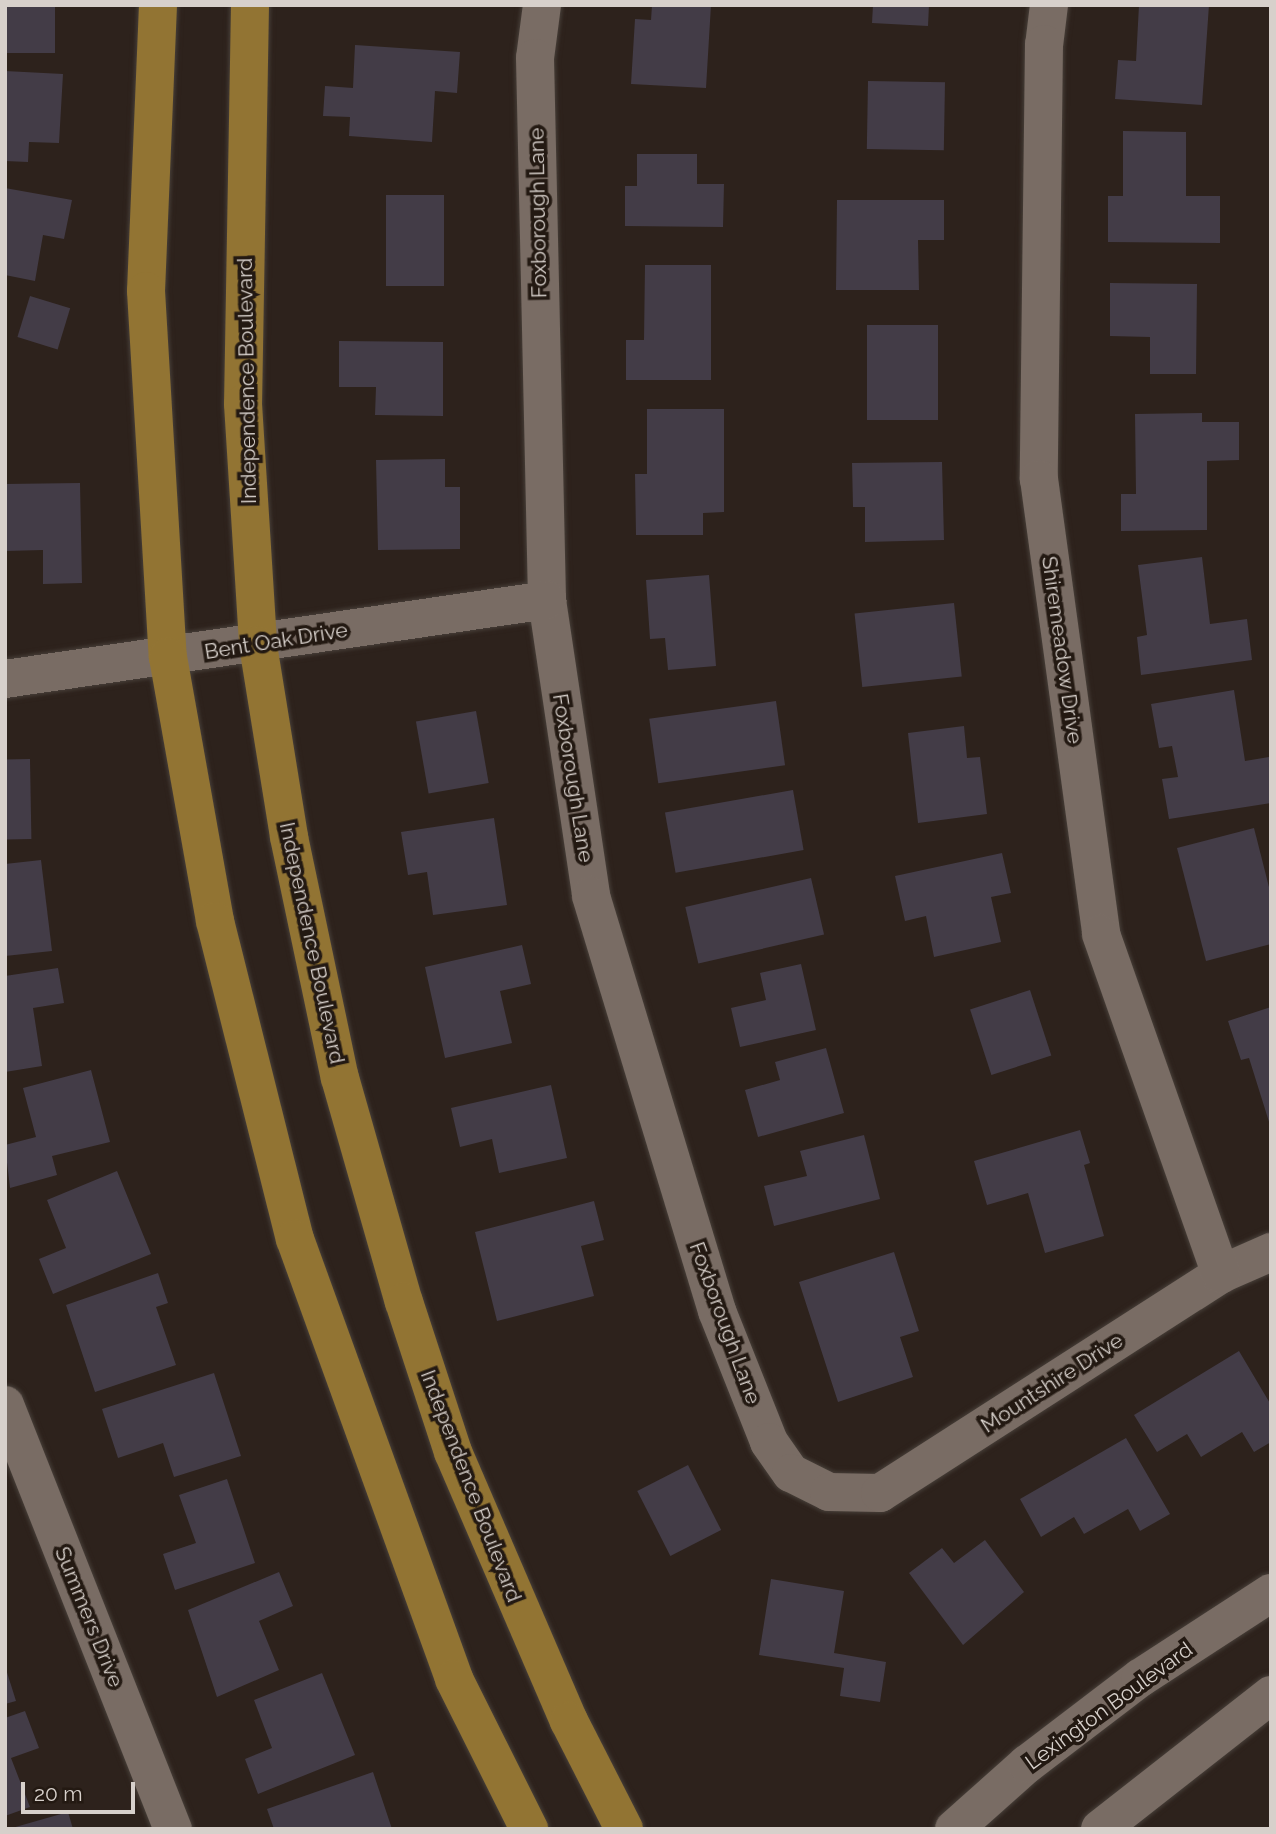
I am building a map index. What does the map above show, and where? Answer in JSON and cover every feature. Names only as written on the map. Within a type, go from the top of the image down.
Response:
[{"type":"main road","points":[[158,5],[146,291],[168,657],[215,921],[295,1240],[454,1679],[529,1829]]},
{"type":"main road","name":"Independence Boulevard","points":[[250,5],[243,404],[258,645],[289,837],[340,1078],[404,1302],[453,1452],[519,1612],[624,1829]]},
{"type":"street","name":"Foxborough Lane","points":[[542,5],[535,58],[547,600],[591,896],[717,1311],[769,1442],[791,1473],[829,1492]]},
{"type":"street","name":"Shiremeadow Drive","points":[[1049,5],[1044,44],[1039,479],[1101,934],[1222,1274]]},
{"type":"street","name":"Bent Oak Drive","points":[[5,678],[258,645],[547,600]]},
{"type":"street","name":"Mountshire Drive","points":[[829,1492],[880,1493],[1222,1274],[1271,1252]]},
{"type":"street","name":"Summers Drive","points":[[5,1405],[173,1829]]},
{"type":"street","name":"Lexington Boulevard","points":[[954,1829],[1027,1764],[1140,1678],[1271,1593]]},
{"type":"street","points":[[1100,1829],[1271,1695]]},
{"type":"building","points":[[5,5],[55,5],[55,53],[5,53]]},
{"type":"building","points":[[652,5],[711,5],[706,88],[631,84],[635,19],[651,20]]},
{"type":"building","points":[[873,5],[929,5],[928,26],[872,23]]},
{"type":"building","points":[[1139,5],[1209,5],[1202,105],[1115,99],[1118,60],[1136,61]]},
{"type":"building","points":[[355,45],[460,52],[457,93],[435,91],[432,142],[349,136],[350,117],[323,116],[325,86],[353,88]]},
{"type":"building","points":[[5,71],[63,74],[59,143],[29,142],[28,162],[5,161]]},
{"type":"building","points":[[868,81],[945,82],[944,150],[867,149]]},
{"type":"building","points":[[1123,131],[1186,132],[1186,196],[1220,196],[1220,243],[1108,242],[1108,196],[1123,196]]},
{"type":"building","points":[[637,154],[697,154],[697,184],[724,184],[723,227],[625,226],[625,186],[637,186]]},
{"type":"building","points":[[5,188],[72,200],[64,239],[43,235],[35,281],[5,275]]},
{"type":"building","points":[[386,195],[444,195],[444,286],[386,286]]},
{"type":"building","points":[[837,200],[944,200],[944,240],[918,240],[919,290],[836,290]]},
{"type":"building","points":[[645,265],[711,265],[711,380],[626,380],[626,340],[644,340]]},
{"type":"building","points":[[1110,283],[1197,284],[1196,374],[1150,374],[1150,337],[1110,336]]},
{"type":"building","points":[[30,296],[70,308],[58,349],[17,337]]},
{"type":"building","points":[[867,325],[938,325],[938,420],[867,420]]},
{"type":"building","points":[[339,341],[443,342],[443,416],[375,415],[376,387],[339,387]]},
{"type":"building","points":[[647,409],[724,409],[724,512],[703,513],[703,535],[636,535],[635,474],[647,474]]},
{"type":"building","points":[[1202,413],[1202,422],[1239,422],[1239,460],[1207,461],[1207,530],[1121,531],[1121,494],[1136,494],[1135,414]]},
{"type":"building","points":[[445,459],[445,487],[460,487],[460,549],[378,550],[376,460]]},
{"type":"building","points":[[942,462],[944,540],[865,542],[865,507],[853,507],[852,463]]},
{"type":"building","points":[[80,483],[82,583],[43,584],[43,550],[5,551],[5,484]]},
{"type":"building","points":[[1202,557],[1210,624],[1247,619],[1252,660],[1141,675],[1137,637],[1147,635],[1138,565]]},
{"type":"building","points":[[709,575],[716,666],[668,670],[665,638],[650,639],[646,580]]},
{"type":"building","points":[[954,603],[962,677],[862,687],[855,613]]},
{"type":"building","points":[[1234,690],[1245,761],[1269,757],[1271,803],[1169,819],[1162,779],[1178,777],[1172,746],[1159,748],[1151,704]]},
{"type":"building","points":[[776,701],[785,765],[658,783],[649,719]]},
{"type":"building","points":[[476,711],[489,783],[429,793],[416,722]]},
{"type":"building","points":[[964,726],[967,758],[980,757],[987,814],[918,823],[908,733]]},
{"type":"building","points":[[5,759],[30,759],[31,839],[6,839]]},
{"type":"building","points":[[793,790],[804,850],[676,873],[665,813]]},
{"type":"building","points":[[494,818],[507,905],[433,915],[427,872],[408,875],[401,832]]},
{"type":"building","points":[[1254,828],[1271,895],[1271,944],[1206,961],[1177,848]]},
{"type":"building","points":[[1002,853],[1011,893],[991,897],[1001,942],[934,957],[926,916],[905,921],[895,876]]},
{"type":"building","points":[[41,860],[52,951],[5,956],[5,864]]},
{"type":"building","points":[[811,878],[824,935],[698,964],[685,907]]},
{"type":"building","points":[[522,945],[531,984],[500,991],[512,1043],[445,1058],[425,967]]},
{"type":"building","points":[[801,964],[816,1030],[740,1047],[731,1008],[766,1000],[760,973]]},
{"type":"building","points":[[58,968],[64,1003],[33,1008],[42,1066],[5,1072],[5,976]]},
{"type":"building","points":[[1030,990],[1051,1056],[991,1075],[970,1009]]},
{"type":"building","points":[[1271,1007],[1270,1125],[1249,1058],[1241,1060],[1228,1021]]},
{"type":"building","points":[[826,1048],[844,1113],[758,1137],[745,1090],[780,1080],[775,1062]]},
{"type":"building","points":[[91,1070],[110,1142],[52,1156],[57,1175],[10,1188],[5,1145],[36,1137],[23,1088]]},
{"type":"building","points":[[551,1085],[567,1158],[499,1173],[492,1139],[460,1147],[451,1108]]},
{"type":"building","points":[[1080,1130],[1090,1163],[1084,1165],[1104,1236],[1045,1253],[1028,1193],[987,1205],[974,1161]]},
{"type":"building","points":[[864,1135],[880,1199],[774,1226],[764,1186],[807,1176],[800,1151]]},
{"type":"building","points":[[117,1171],[151,1254],[53,1294],[39,1259],[66,1248],[47,1200]]},
{"type":"building","points":[[594,1201],[604,1240],[581,1246],[594,1296],[497,1321],[475,1232]]},
{"type":"building","points":[[894,1252],[919,1331],[900,1337],[913,1377],[838,1402],[799,1282]]},
{"type":"building","points":[[158,1273],[168,1303],[156,1307],[176,1365],[95,1392],[66,1305]]},
{"type":"building","points":[[1239,1351],[1271,1405],[1271,1442],[1254,1452],[1242,1432],[1201,1457],[1187,1434],[1157,1452],[1134,1415]]},
{"type":"building","points":[[214,1373],[241,1456],[174,1477],[163,1443],[118,1458],[102,1409]]},
{"type":"building","points":[[1126,1438],[1170,1514],[1140,1531],[1128,1509],[1084,1534],[1074,1517],[1041,1537],[1020,1499]]},
{"type":"building","points":[[688,1465],[721,1530],[670,1556],[637,1491]]},
{"type":"building","points":[[227,1479],[255,1563],[175,1590],[163,1554],[196,1543],[179,1495]]},
{"type":"building","points":[[985,1540],[1024,1592],[963,1645],[909,1573],[942,1548],[954,1563]]},
{"type":"building","points":[[279,1572],[293,1606],[259,1621],[279,1670],[217,1697],[188,1610]]},
{"type":"building","points":[[771,1579],[844,1591],[834,1653],[886,1662],[880,1702],[840,1696],[844,1668],[759,1655]]},
{"type":"building","points":[[5,1666],[16,1701],[5,1704]]},
{"type":"building","points":[[322,1673],[355,1755],[258,1794],[245,1759],[272,1748],[254,1700]]},
{"type":"building","points":[[25,1711],[39,1748],[11,1758],[30,1807],[5,1816],[5,1718]]},
{"type":"building","points":[[373,1772],[392,1829],[274,1829],[267,1809]]},
{"type":"building","points":[[68,1812],[73,1829],[12,1829],[12,1828]]}]
